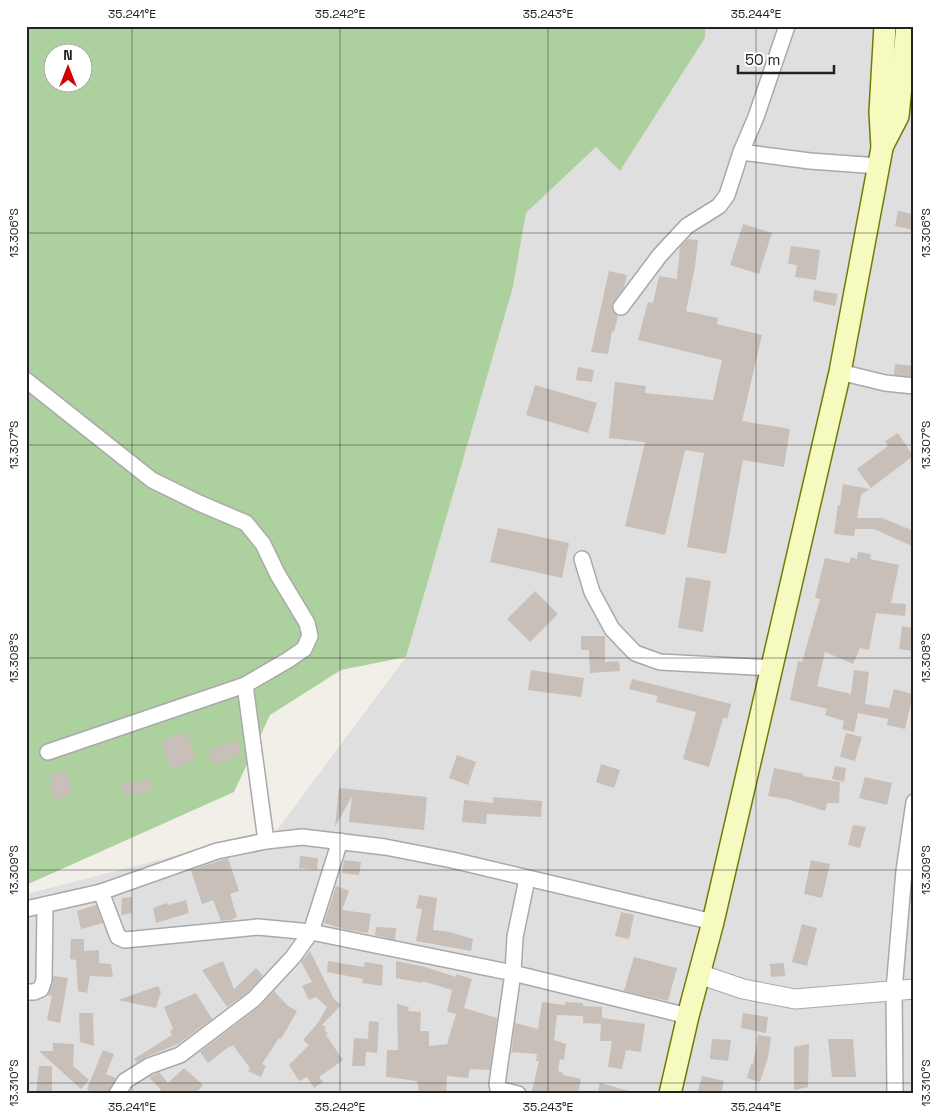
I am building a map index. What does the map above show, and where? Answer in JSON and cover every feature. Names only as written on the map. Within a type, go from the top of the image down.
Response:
[{"type":"main road","points":[[670,1094],[713,922],[840,372],[880,157],[884,26]]},
{"type":"main road","points":[[880,157],[898,116],[907,26]]},
{"type":"street","points":[[621,307],[660,255],[687,226],[719,206],[727,195],[787,26]]},
{"type":"street","points":[[741,152],[810,161],[880,157]]},
{"type":"street","points":[[840,372],[885,384],[914,386]]},
{"type":"street","points":[[26,380],[152,480],[246,523],[263,544],[278,575],[307,623],[310,636],[304,649],[245,685],[48,752]]},
{"type":"street","points":[[582,560],[592,592],[612,629],[635,653],[660,662],[772,668]]},
{"type":"street","points":[[245,685],[266,841]]},
{"type":"street","points":[[895,1094],[894,990],[904,871],[914,802]]},
{"type":"street","points":[[26,909],[101,892],[218,852],[266,841],[302,837],[385,847],[442,858],[713,922]]},
{"type":"street","points":[[118,1094],[126,1081],[149,1066],[180,1055],[254,999],[293,957],[311,932],[340,841]]},
{"type":"street","points":[[518,1094],[498,1089],[497,1084],[514,973],[515,937],[527,879]]},
{"type":"street","points":[[101,892],[118,937],[125,940],[258,926],[311,932],[514,973],[688,1016]]},
{"type":"street","points":[[26,992],[34,992],[41,989],[44,980],[45,905]]},
{"type":"street","points":[[699,974],[743,989],[796,998],[914,989]]},
{"type":"shaded area","points":[[705,26],[914,26],[914,1094],[26,1094],[26,894],[277,830],[406,657],[513,287],[526,213],[596,147],[620,171],[705,38]]},
{"type":"green space","points":[[26,26],[705,26],[705,38],[620,171],[596,147],[526,213],[513,287],[406,657],[341,670],[270,715],[234,792],[26,885]]},
{"type":"building","points":[[898,211],[914,214],[914,230],[895,226]]},
{"type":"building","points":[[743,224],[772,233],[759,274],[730,265]]},
{"type":"building","points":[[688,239],[698,240],[695,267],[686,311],[718,318],[717,324],[762,335],[742,421],[790,429],[784,467],[743,460],[726,554],[687,547],[704,453],[685,450],[665,535],[625,526],[645,442],[609,438],[615,382],[646,386],[645,393],[713,400],[722,360],[638,340],[648,302],[653,303],[659,276],[677,279],[680,247]]},
{"type":"building","points":[[791,246],[820,250],[816,280],[795,277],[797,265],[788,264]]},
{"type":"building","points":[[609,271],[627,275],[624,287],[612,305],[613,311],[618,316],[614,332],[612,331],[608,354],[591,352]]},
{"type":"building","points":[[814,290],[838,294],[835,306],[813,301]]},
{"type":"building","points":[[895,364],[914,366],[914,377],[894,375]]},
{"type":"building","points":[[578,367],[594,370],[592,382],[576,380]]},
{"type":"building","points":[[535,385],[597,403],[588,433],[526,415]]},
{"type":"building","points":[[898,433],[913,456],[871,488],[857,469],[888,446],[885,441]]},
{"type":"building","points":[[843,484],[869,489],[861,495],[857,518],[882,518],[914,531],[914,547],[874,529],[855,529],[854,536],[834,534]]},
{"type":"building","points":[[498,528],[569,543],[562,578],[490,562]]},
{"type":"building","points":[[858,552],[871,554],[870,559],[899,565],[891,603],[906,604],[905,616],[876,613],[869,650],[860,648],[853,664],[825,652],[817,686],[851,694],[854,670],[869,672],[865,704],[889,708],[894,689],[913,694],[905,729],[887,725],[888,719],[858,713],[854,732],[842,729],[844,721],[825,715],[827,709],[790,700],[798,661],[802,662],[820,599],[815,598],[825,558],[849,563],[851,557],[857,559]]},
{"type":"building","points":[[686,577],[711,581],[703,632],[678,628]]},
{"type":"building","points":[[535,591],[558,614],[530,642],[507,619]]},
{"type":"building","points":[[902,626],[914,628],[914,651],[899,649]]},
{"type":"building","points":[[581,636],[605,636],[605,662],[619,661],[620,671],[590,673],[589,650],[581,650]]},
{"type":"building","points":[[531,670],[584,678],[581,697],[528,690]]},
{"type":"building","points":[[632,679],[731,704],[727,719],[723,718],[709,767],[683,759],[696,712],[656,702],[658,696],[629,689]]},
{"type":"building","points":[[187,732],[196,760],[170,769],[161,741]]},
{"type":"building","points":[[846,733],[862,737],[855,761],[840,757]]},
{"type":"building","points":[[238,740],[242,755],[212,765],[208,750]]},
{"type":"building","points":[[457,755],[476,762],[468,785],[449,778]]},
{"type":"building","points":[[601,764],[620,770],[614,788],[596,782]]},
{"type":"building","points":[[835,766],[846,768],[844,782],[832,779]]},
{"type":"building","points":[[774,768],[803,774],[803,776],[840,782],[839,803],[827,803],[825,811],[787,799],[768,796]]},
{"type":"building","points":[[67,770],[71,795],[53,800],[50,775]]},
{"type":"building","points":[[865,777],[892,783],[887,805],[859,798]]},
{"type":"building","points":[[150,779],[153,790],[124,796],[122,784]]},
{"type":"building","points":[[339,788],[427,797],[424,830],[349,822],[352,796],[335,827]]},
{"type":"building","points":[[493,797],[542,801],[541,817],[487,814],[486,824],[462,822],[464,800],[493,803]]},
{"type":"building","points":[[853,825],[866,827],[860,848],[848,845]]},
{"type":"building","points":[[300,856],[318,858],[317,870],[299,868]]},
{"type":"building","points":[[228,858],[239,891],[230,894],[237,917],[221,921],[213,900],[202,904],[191,870]]},
{"type":"building","points":[[344,860],[361,862],[359,875],[342,873]]},
{"type":"building","points":[[811,860],[830,864],[822,898],[804,894]]},
{"type":"building","points":[[336,886],[349,891],[342,910],[371,914],[368,933],[347,930],[324,923]]},
{"type":"building","points":[[419,895],[437,898],[433,930],[450,932],[473,939],[471,951],[416,941],[422,909],[416,908]]},
{"type":"building","points":[[132,897],[132,913],[121,915],[122,898]]},
{"type":"building","points":[[186,900],[189,913],[156,923],[153,908],[167,903],[168,905]]},
{"type":"building","points":[[96,905],[103,923],[81,929],[77,911]]},
{"type":"building","points":[[621,912],[634,915],[629,939],[615,936]]},
{"type":"building","points":[[802,924],[817,928],[807,966],[792,962]]},
{"type":"building","points":[[376,927],[396,928],[395,940],[375,935]]},
{"type":"building","points":[[71,939],[84,939],[84,951],[99,950],[99,963],[111,964],[113,977],[90,976],[87,993],[78,991],[76,960],[70,959]]},
{"type":"building","points":[[310,951],[334,999],[341,1005],[322,1025],[326,1027],[324,1030],[328,1033],[326,1035],[343,1060],[319,1077],[323,1082],[314,1088],[307,1077],[299,1081],[289,1065],[309,1045],[303,1040],[318,1023],[327,1007],[316,997],[309,1000],[302,986],[312,982],[301,962]]},
{"type":"building","points":[[634,957],[677,968],[668,1001],[624,991]]},
{"type":"building","points":[[223,961],[234,989],[256,968],[263,976],[248,992],[227,1007],[202,970]]},
{"type":"building","points":[[328,961],[364,967],[365,962],[383,965],[382,986],[362,983],[363,979],[327,972]]},
{"type":"building","points":[[396,961],[425,967],[456,977],[456,974],[472,979],[464,1008],[497,1018],[490,1070],[470,1069],[468,1078],[447,1076],[446,1094],[434,1094],[434,1091],[419,1093],[417,1081],[386,1077],[387,1050],[398,1050],[397,1004],[409,1007],[408,1011],[421,1012],[420,1031],[429,1031],[429,1046],[447,1044],[456,1014],[447,1012],[452,990],[422,981],[422,983],[396,978]]},
{"type":"building","points":[[784,963],[785,976],[771,977],[770,964]]},
{"type":"building","points":[[53,976],[68,978],[60,1023],[47,1020],[52,996],[48,995],[53,983]]},
{"type":"building","points":[[158,986],[161,992],[156,1008],[118,1000]]},
{"type":"building","points":[[274,991],[288,1006],[297,1011],[281,1039],[279,1038],[262,1064],[266,1066],[261,1077],[248,1071],[250,1068],[233,1045],[208,1063],[200,1052],[260,1006]]},
{"type":"building","points":[[196,993],[212,1019],[178,1044],[137,1062],[134,1059],[172,1035],[170,1031],[173,1029],[164,1007]]},
{"type":"building","points":[[542,1002],[565,1005],[565,1002],[583,1003],[583,1006],[602,1007],[602,1018],[645,1024],[641,1052],[626,1050],[622,1069],[608,1067],[612,1041],[600,1041],[601,1024],[583,1023],[583,1016],[557,1015],[554,1040],[566,1044],[564,1060],[560,1059],[558,1071],[563,1073],[563,1075],[581,1079],[578,1094],[545,1094],[532,1091],[539,1061],[536,1061],[537,1054],[511,1052],[515,1023],[538,1029]]},
{"type":"building","points":[[79,1013],[93,1013],[94,1046],[80,1042]]},
{"type":"building","points":[[743,1013],[768,1017],[766,1033],[741,1028]]},
{"type":"building","points":[[369,1021],[379,1022],[377,1053],[366,1052],[365,1066],[352,1066],[354,1038],[368,1039]]},
{"type":"building","points":[[758,1035],[771,1037],[768,1057],[760,1082],[747,1078],[751,1064],[753,1065]]},
{"type":"building","points":[[712,1039],[731,1040],[728,1061],[710,1059]]},
{"type":"building","points":[[828,1039],[853,1039],[856,1077],[832,1077]]},
{"type":"building","points":[[53,1043],[74,1044],[73,1066],[89,1080],[81,1089],[39,1051],[53,1051]]},
{"type":"building","points":[[809,1044],[808,1087],[794,1090],[794,1047]]},
{"type":"building","points":[[103,1050],[114,1054],[106,1074],[116,1078],[108,1094],[94,1094],[87,1089]]},
{"type":"building","points":[[39,1066],[52,1066],[52,1094],[36,1094]]},
{"type":"building","points":[[184,1068],[203,1085],[195,1094],[157,1094],[161,1090],[149,1077],[159,1072],[168,1083]]},
{"type":"building","points":[[702,1076],[724,1081],[721,1094],[697,1094]]},
{"type":"building","points":[[600,1083],[629,1091],[628,1094],[597,1094]]}]
